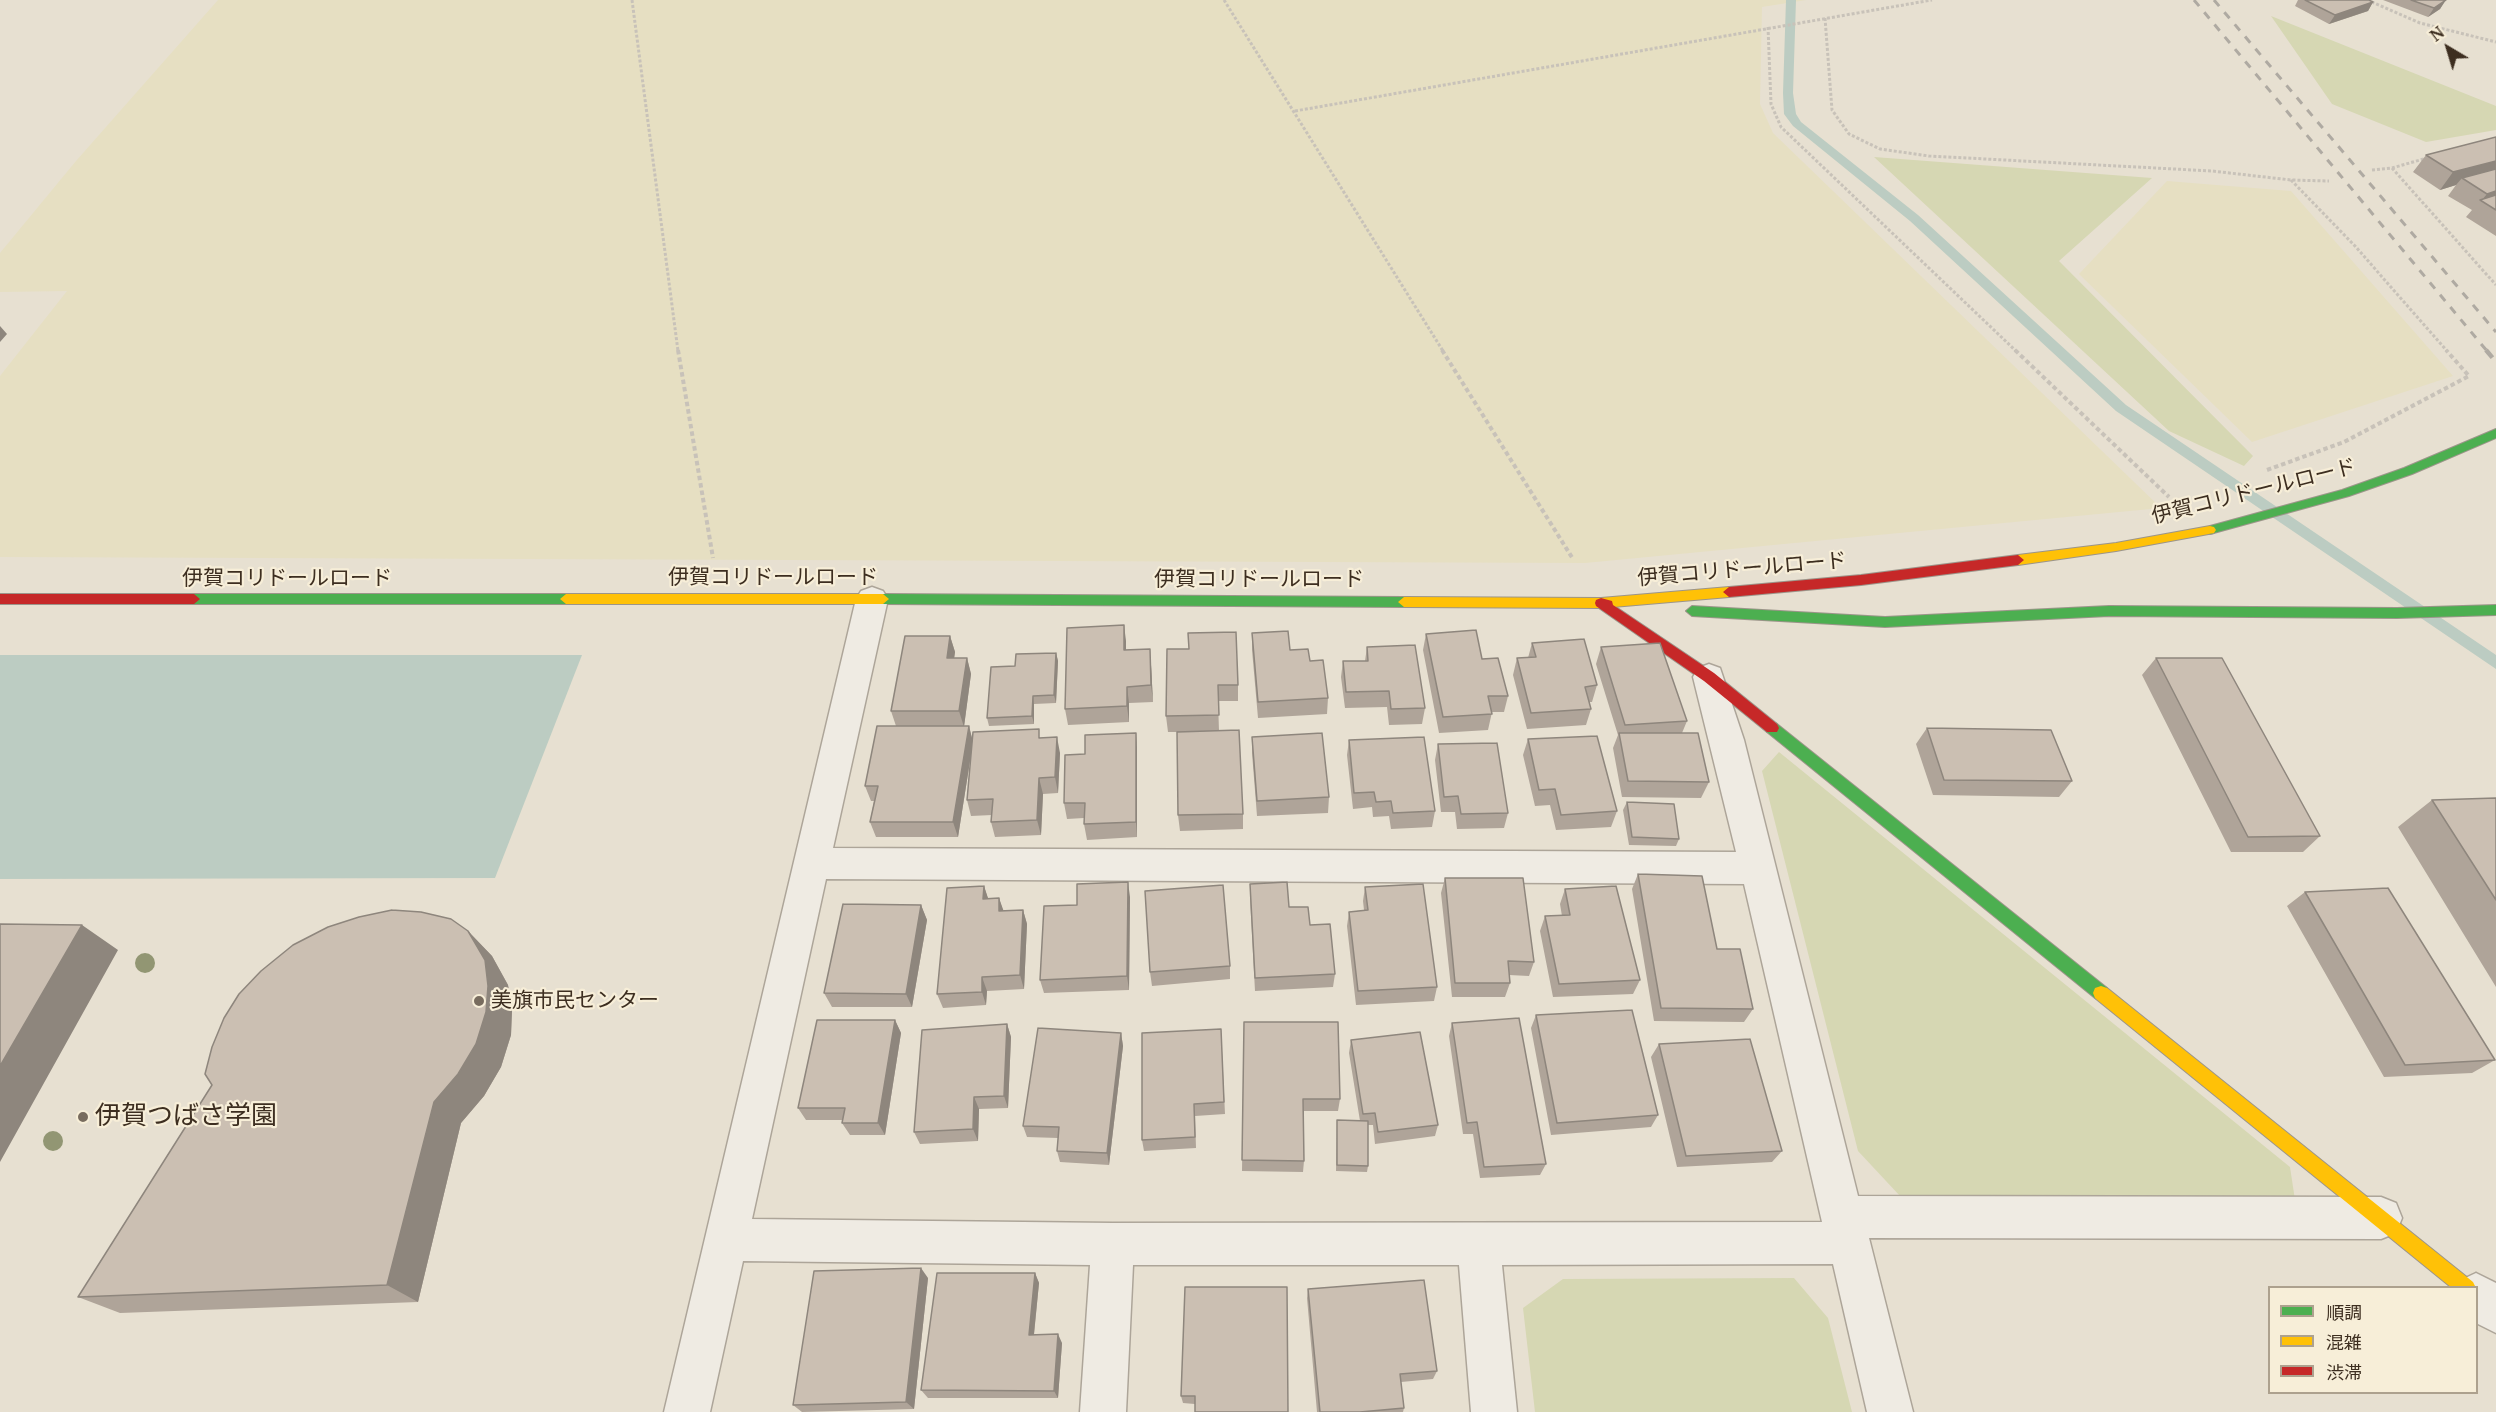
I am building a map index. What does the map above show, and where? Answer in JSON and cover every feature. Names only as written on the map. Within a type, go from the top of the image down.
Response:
[{"type":"street","name":"伊賀コリドールロード","points":[[0,599],[872,599],[1601,603],[1861,580],[2116,547],[2205,531],[2295,507],[2408,471],[2496,433]]},
{"type":"street","points":[[687,1412],[872,599]]},
{"type":"street","points":[[1601,603],[1740,615],[1886,622],[2109,611],[2397,613],[2496,610]]},
{"type":"street","points":[[1601,603],[1709,676],[2466,1286]]},
{"type":"street","points":[[1709,676],[1727,740],[1756,868],[1890,1412]]},
{"type":"street","points":[[812,863],[1756,868]]},
{"type":"street","points":[[725,1240],[1113,1244],[1478,1243],[1844,1230],[2381,1218]]},
{"type":"street","points":[[1478,1243],[1494,1412]]},
{"type":"street","points":[[1103,1412],[1113,1244]]},
{"type":"street","points":[[2478,1297],[2496,1311]]},
{"type":"path","points":[[632,0],[677,344],[720,600]]},
{"type":"path","points":[[1224,0],[1601,603]]},
{"type":"path","points":[[1295,111],[1932,0]]},
{"type":"path","points":[[2367,0],[2420,23],[2496,42]]},
{"type":"path","points":[[1825,18],[1832,110],[1849,134],[1880,149],[1929,156],[2212,171],[2291,180],[2329,181]]},
{"type":"path","points":[[1768,27],[1771,104],[1781,128],[2205,531]]},
{"type":"path","points":[[2372,170],[2392,168],[2435,156]]},
{"type":"path","points":[[2392,168],[2496,285]]},
{"type":"path","points":[[2263,471],[2344,442],[2469,376],[2355,246],[2291,180]]},
{"type":"shaded area","points":[[218,0],[1806,0],[1762,7],[1760,104],[1773,133],[2161,508],[1585,563],[0,557],[0,376],[67,291],[0,292],[0,253],[76,161]]},
{"type":"shaded area","points":[[2167,181],[2291,191],[2453,376],[2252,442],[2079,274]]},
{"type":"shaded area","points":[[0,655],[582,655],[495,878],[0,879]]},
{"type":"green space","points":[[2271,16],[2496,106],[2496,130],[2426,142],[2332,104]]},
{"type":"green space","points":[[1874,157],[2152,178],[2059,261],[2253,456],[2244,466],[2169,431]]},
{"type":"green space","points":[[1779,752],[2290,1167],[2295,1200],[1900,1196],[1858,1151],[1762,771]]},
{"type":"green space","points":[[1794,1278],[1828,1318],[1852,1412],[1535,1412],[1523,1308],[1563,1279]]},
{"type":"building","points":[[2305,0],[2369,0],[2373,2],[2335,15]]},
{"type":"building","points":[[2411,0],[2446,0],[2434,8]]},
{"type":"building","points":[[2496,137],[2496,161],[2453,172],[2426,155]]},
{"type":"building","points":[[2496,169],[2496,191],[2487,194],[2462,178]]},
{"type":"building","points":[[2496,195],[2496,210],[2480,200]]},
{"type":"building","points":[[1124,625],[1124,650],[1150,649],[1151,685],[1127,687],[1127,706],[1065,709],[1067,628]]},
{"type":"building","points":[[1476,630],[1482,659],[1498,658],[1508,696],[1488,696],[1492,714],[1443,717],[1426,634]]},
{"type":"building","points":[[1288,631],[1290,650],[1308,649],[1310,661],[1323,660],[1328,698],[1258,702],[1252,633]]},
{"type":"building","points":[[1236,632],[1238,685],[1218,685],[1219,715],[1166,716],[1167,649],[1189,649],[1188,633]]},
{"type":"building","points":[[905,636],[950,636],[947,658],[967,658],[959,711],[891,711]]},
{"type":"building","points":[[1584,639],[1597,685],[1585,687],[1591,709],[1531,713],[1517,658],[1536,657],[1532,643]]},
{"type":"building","points":[[1660,643],[1687,721],[1625,725],[1601,647]]},
{"type":"building","points":[[1415,645],[1425,708],[1391,709],[1389,691],[1346,692],[1343,661],[1368,661],[1367,647]]},
{"type":"building","points":[[1056,653],[1054,695],[1033,696],[1032,716],[987,718],[991,667],[1015,666],[1016,654]]},
{"type":"building","points":[[2156,658],[2222,658],[2320,836],[2248,837]]},
{"type":"building","points":[[877,726],[969,726],[953,822],[870,822],[878,786],[865,786]]},
{"type":"building","points":[[1927,728],[2051,730],[2072,781],[1944,780]]},
{"type":"building","points":[[1039,729],[1039,738],[1057,737],[1055,777],[1039,778],[1037,820],[991,822],[993,799],[967,800],[973,732]]},
{"type":"building","points":[[1239,730],[1243,814],[1178,815],[1177,732]]},
{"type":"building","points":[[1136,733],[1136,822],[1084,824],[1085,803],[1064,803],[1065,755],[1085,754],[1085,735]]},
{"type":"building","points":[[1322,733],[1329,797],[1257,801],[1252,737]]},
{"type":"building","points":[[1619,733],[1698,733],[1709,782],[1628,781]]},
{"type":"building","points":[[1597,736],[1617,811],[1561,815],[1555,789],[1539,790],[1528,739]]},
{"type":"building","points":[[1424,737],[1435,811],[1393,813],[1391,801],[1376,802],[1374,792],[1354,793],[1349,740]]},
{"type":"building","points":[[1497,743],[1508,813],[1461,814],[1458,796],[1444,797],[1438,744]]},
{"type":"building","points":[[2496,798],[2496,900],[2432,800]]},
{"type":"building","points":[[1627,802],[1674,804],[1679,839],[1632,837]]},
{"type":"building","points":[[1638,874],[1702,876],[1717,949],[1740,949],[1753,1009],[1661,1008]]},
{"type":"building","points":[[1445,878],[1523,878],[1534,962],[1508,961],[1510,983],[1455,983]]},
{"type":"building","points":[[1128,882],[1127,976],[1040,980],[1044,906],[1077,905],[1077,884]]},
{"type":"building","points":[[1287,882],[1289,907],[1308,907],[1310,925],[1330,924],[1335,974],[1255,978],[1250,884]]},
{"type":"building","points":[[1423,884],[1437,987],[1358,991],[1349,912],[1368,910],[1365,887]]},
{"type":"building","points":[[1223,885],[1230,966],[1150,972],[1145,891]]},
{"type":"building","points":[[984,886],[983,899],[999,898],[999,911],[1023,910],[1020,975],[982,977],[982,992],[937,994],[947,888]]},
{"type":"building","points":[[1616,886],[1640,980],[1559,984],[1545,916],[1570,915],[1565,889]]},
{"type":"building","points":[[2388,888],[2495,1060],[2405,1065],[2305,892]]},
{"type":"building","points":[[843,904],[921,905],[906,994],[824,993]]},
{"type":"building","points":[[392,910],[421,912],[451,919],[468,931],[485,960],[488,986],[486,1012],[476,1044],[458,1074],[434,1102],[387,1285],[78,1297],[212,1085],[205,1074],[212,1047],[224,1018],[239,994],[261,971],[293,945],[328,927]]},
{"type":"building","points":[[0,924],[82,925],[0,1066]]},
{"type":"building","points":[[1632,1010],[1658,1115],[1557,1123],[1536,1015]]},
{"type":"building","points":[[1519,1018],[1546,1164],[1484,1167],[1477,1122],[1467,1123],[1452,1023]]},
{"type":"building","points":[[817,1020],[895,1020],[878,1123],[842,1123],[845,1108],[798,1108]]},
{"type":"building","points":[[1244,1022],[1338,1022],[1340,1099],[1303,1099],[1304,1161],[1242,1160]]},
{"type":"building","points":[[1007,1024],[1004,1096],[974,1097],[973,1129],[914,1132],[922,1030]]},
{"type":"building","points":[[1038,1028],[1121,1033],[1107,1153],[1057,1151],[1059,1127],[1023,1126]]},
{"type":"building","points":[[1221,1029],[1224,1102],[1194,1104],[1195,1137],[1142,1140],[1142,1033]]},
{"type":"building","points":[[1420,1032],[1438,1125],[1378,1132],[1375,1113],[1363,1114],[1351,1040]]},
{"type":"building","points":[[1750,1039],[1782,1151],[1686,1156],[1659,1044]]},
{"type":"building","points":[[1337,1120],[1368,1121],[1368,1166],[1337,1165]]},
{"type":"building","points":[[921,1268],[906,1402],[793,1405],[814,1271]]},
{"type":"building","points":[[937,1273],[1035,1273],[1029,1335],[1058,1334],[1054,1391],[921,1390]]},
{"type":"building","points":[[1424,1280],[1437,1371],[1400,1374],[1404,1408],[1360,1412],[1320,1412],[1308,1289]]},
{"type":"building","points":[[1185,1287],[1287,1287],[1288,1412],[1195,1412],[1195,1396],[1181,1396]]},
{"type":"waterway","points":[[1791,0],[1788,93],[1790,114],[1797,124],[1914,218],[2121,408],[2496,663]]},
{"type":"railway","points":[[2194,0],[2487,351]]},
{"type":"railway","points":[[2214,0],[2496,332]]},
{"type":"railway","points":[[2486,350],[2496,362]]},
{"type":"traffic: fast","points":[[2210,530],[2345,493],[2408,471],[2496,433]]},
{"type":"traffic: fast","points":[[194,599],[566,599]]},
{"type":"traffic: fast","points":[[883,599],[1404,602]]},
{"type":"traffic: fast","points":[[1692,611],[1885,622],[2109,611],[2397,613],[2496,610]]},
{"type":"traffic: fast","points":[[1772,728],[2101,993]]},
{"type":"traffic: slow","points":[[2018,560],[2116,547],[2210,530]]},
{"type":"traffic: slow","points":[[1404,602],[1601,603],[1729,592]]},
{"type":"traffic: slow","points":[[566,599],[883,599]]},
{"type":"traffic: slow","points":[[2101,993],[2465,1286]]},
{"type":"traffic: jam","points":[[1729,592],[1861,580],[2018,560]]},
{"type":"traffic: jam","points":[[0,599],[194,599]]},
{"type":"traffic: jam","points":[[1607,604],[1601,603],[1709,677],[1772,728]]},
{"type":"place","name":"美旗市民センター","points":[[479,1001]]},
{"type":"place","name":"伊賀つばさ学園","points":[[83,1117]]}]
